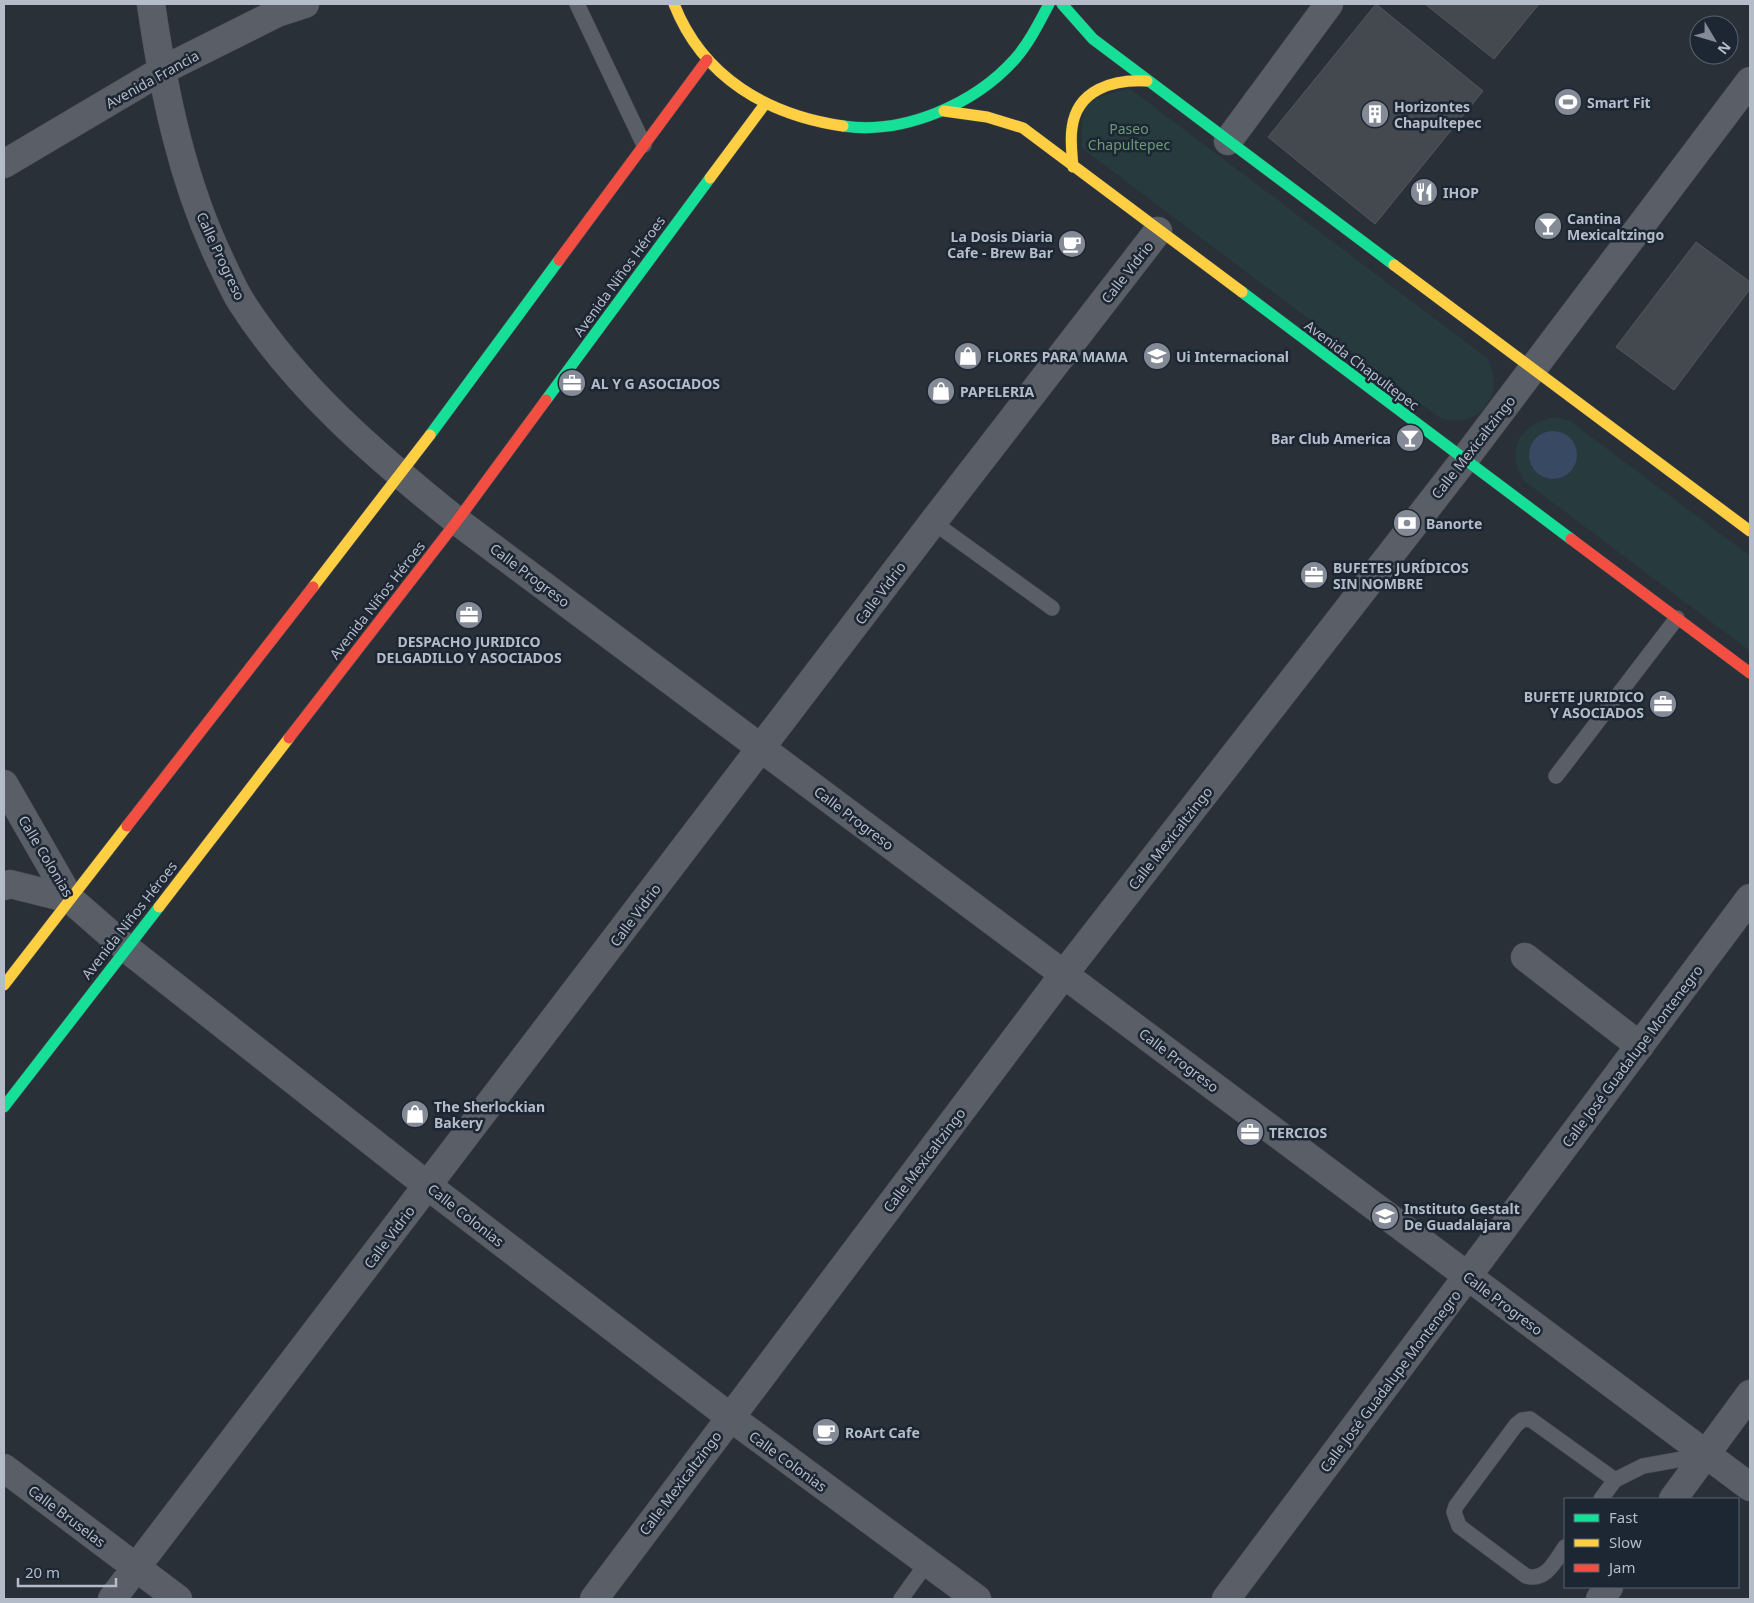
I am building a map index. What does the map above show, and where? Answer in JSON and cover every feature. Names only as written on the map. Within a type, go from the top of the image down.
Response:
[{"type":"main road","points":[[674,4],[679,18],[707,60],[734,85],[764,104],[808,122],[854,128],[899,125],[944,110],[980,90],[1011,63],[1036,30],[1049,4]]},
{"type":"main road","points":[[1062,4],[1093,39],[1147,82],[1750,531]]},
{"type":"main road","points":[[4,985],[400,475],[707,60]]},
{"type":"main road","points":[[1073,167],[1071,140],[1073,122],[1081,104],[1093,91],[1110,82],[1128,79],[1147,82]]},
{"type":"main road","name":"Avenida Niños Héroes","points":[[4,1106],[457,521],[764,104]]},
{"type":"main road","name":"Avenida Chapultepec","points":[[944,110],[987,117],[1023,128],[1750,674]]},
{"type":"street","name":"Calle Progreso","points":[[151,4],[161,71],[185,169],[202,220],[239,298],[267,339],[328,408],[400,475],[457,521],[1750,1488]]},
{"type":"street","name":"Avenida Francia","points":[[4,164],[161,71],[277,13],[305,4]]},
{"type":"street","points":[[1228,141],[1329,4]]},
{"type":"street","name":"Calle Mexicaltzingo","points":[[594,1599],[1064,974],[1464,460],[1750,81]]},
{"type":"street","name":"Calle Vidrio","points":[[112,1599],[762,749],[933,522],[1158,231]]},
{"type":"street","name":"Calle Colonias","points":[[4,784],[70,899],[126,948],[428,1186],[730,1417],[977,1599]]},
{"type":"street","points":[[4,886],[10,884],[70,899]]},
{"type":"street","name":"Calle José Guadalupe Montenegro","points":[[1226,1599],[1750,898]]},
{"type":"street","points":[[1525,958],[1640,1046]]},
{"type":"street","points":[[1674,1498],[1750,1394]]},
{"type":"street","name":"Calle Bruselas","points":[[4,1468],[178,1599]]},
{"type":"street","points":[[1600,1599],[1608,1588]]},
{"type":"lane","points":[[577,4],[644,145]]},
{"type":"lane","points":[[933,522],[1052,608]]},
{"type":"lane","points":[[1556,776],[1677,618]]},
{"type":"lane","points":[[1564,1548],[1547,1572],[1541,1577],[1533,1578],[1526,1576],[1459,1526],[1454,1512],[1462,1498],[1522,1420],[1530,1418],[1616,1480]]},
{"type":"lane","points":[[1602,1498],[1616,1480],[1643,1466],[1706,1454]]},
{"type":"lane","points":[[900,1599],[927,1563]]},
{"type":"green space","name":"Paseo Chapultepec","points":[[1129,88],[1487,358],[1494,384],[1486,406],[1478,414],[1467,419],[1440,418],[1082,148],[1084,111],[1088,104],[1102,96]]},
{"type":"green space","points":[[1557,417],[1570,421],[1750,556],[1750,651],[1524,481],[1518,469],[1516,458],[1516,448],[1520,439],[1525,431],[1534,425]]},
{"type":"water","points":[[1553,431],[1562,433],[1570,438],[1575,446],[1577,455],[1575,464],[1570,472],[1562,477],[1553,479],[1544,477],[1536,472],[1531,464],[1529,455],[1531,446],[1536,438],[1544,433]]},
{"type":"building","name":"Horizontes Chapultepec","points":[[1376,4],[1483,91],[1375,224],[1268,137]]},
{"type":"building","name":"Horizontes Chapultepec","points":[[1425,4],[1539,4],[1494,59]]},
{"type":"building","points":[[1696,242],[1750,282],[1750,289],[1674,390],[1616,347]]},
{"type":"traffic: fast","points":[[843,126],[866,128],[914,121],[937,113],[980,90],[999,75],[1020,53],[1038,26],[1049,4]]},
{"type":"traffic: fast","points":[[1062,4],[1093,39],[1394,265]]},
{"type":"traffic: fast","points":[[546,400],[710,178]]},
{"type":"traffic: fast","points":[[430,435],[559,260]]},
{"type":"traffic: fast","points":[[1242,292],[1571,539]]},
{"type":"traffic: fast","points":[[4,1107],[159,907]]},
{"type":"traffic: slow","points":[[674,4],[687,30],[702,53],[720,72],[741,89],[789,113],[815,121],[843,126]]},
{"type":"traffic: slow","points":[[1073,167],[1072,128],[1075,115],[1081,104],[1089,95],[1110,85],[1122,82],[1147,81]]},
{"type":"traffic: slow","points":[[710,178],[765,104]]},
{"type":"traffic: slow","points":[[944,111],[987,117],[1023,128],[1242,292]]},
{"type":"traffic: slow","points":[[1394,265],[1750,531]]},
{"type":"traffic: slow","points":[[313,587],[430,435]]},
{"type":"traffic: slow","points":[[159,907],[289,738]]},
{"type":"traffic: slow","points":[[4,985],[127,826]]},
{"type":"traffic: jam","points":[[559,260],[707,60]]},
{"type":"traffic: jam","points":[[289,738],[457,521],[546,400]]},
{"type":"traffic: jam","points":[[1571,539],[1750,673]]},
{"type":"traffic: jam","points":[[127,826],[313,587]]},
{"type":"place","name":"Smart Fit","points":[[1568,102]]},
{"type":"place","name":"Horizontes Chapultepec","points":[[1375,114]]},
{"type":"place","name":"IHOP","points":[[1424,192]]},
{"type":"place","name":"Cantina Mexicaltzingo","points":[[1548,226]]},
{"type":"place","name":"La Dosis Diaria Cafe - Brew Bar","points":[[1072,244]]},
{"type":"place","name":"FLORES PARA MAMA","points":[[968,356]]},
{"type":"place","name":"Ui Internacional","points":[[1157,356]]},
{"type":"place","name":"AL Y G ASOCIADOS","points":[[572,383]]},
{"type":"place","name":"PAPELERIA","points":[[941,391]]},
{"type":"place","name":"Bar Club America","points":[[1410,438]]},
{"type":"place","name":"Banorte","points":[[1407,523]]},
{"type":"place","name":"BUFETES JURÍDICOS SIN NOMBRE","points":[[1314,575]]},
{"type":"place","name":"DESPACHO JURIDICO DELGADILLO Y ASOCIADOS","points":[[469,615]]},
{"type":"place","name":"BUFETE JURIDICO Y ASOCIADOS","points":[[1663,704]]},
{"type":"place","name":"The Sherlockian Bakery","points":[[415,1114]]},
{"type":"place","name":"TERCIOS","points":[[1250,1132]]},
{"type":"place","name":"Instituto Gestalt De Guadalajara","points":[[1385,1216]]},
{"type":"place","name":"RoArt Cafe","points":[[826,1432]]}]
